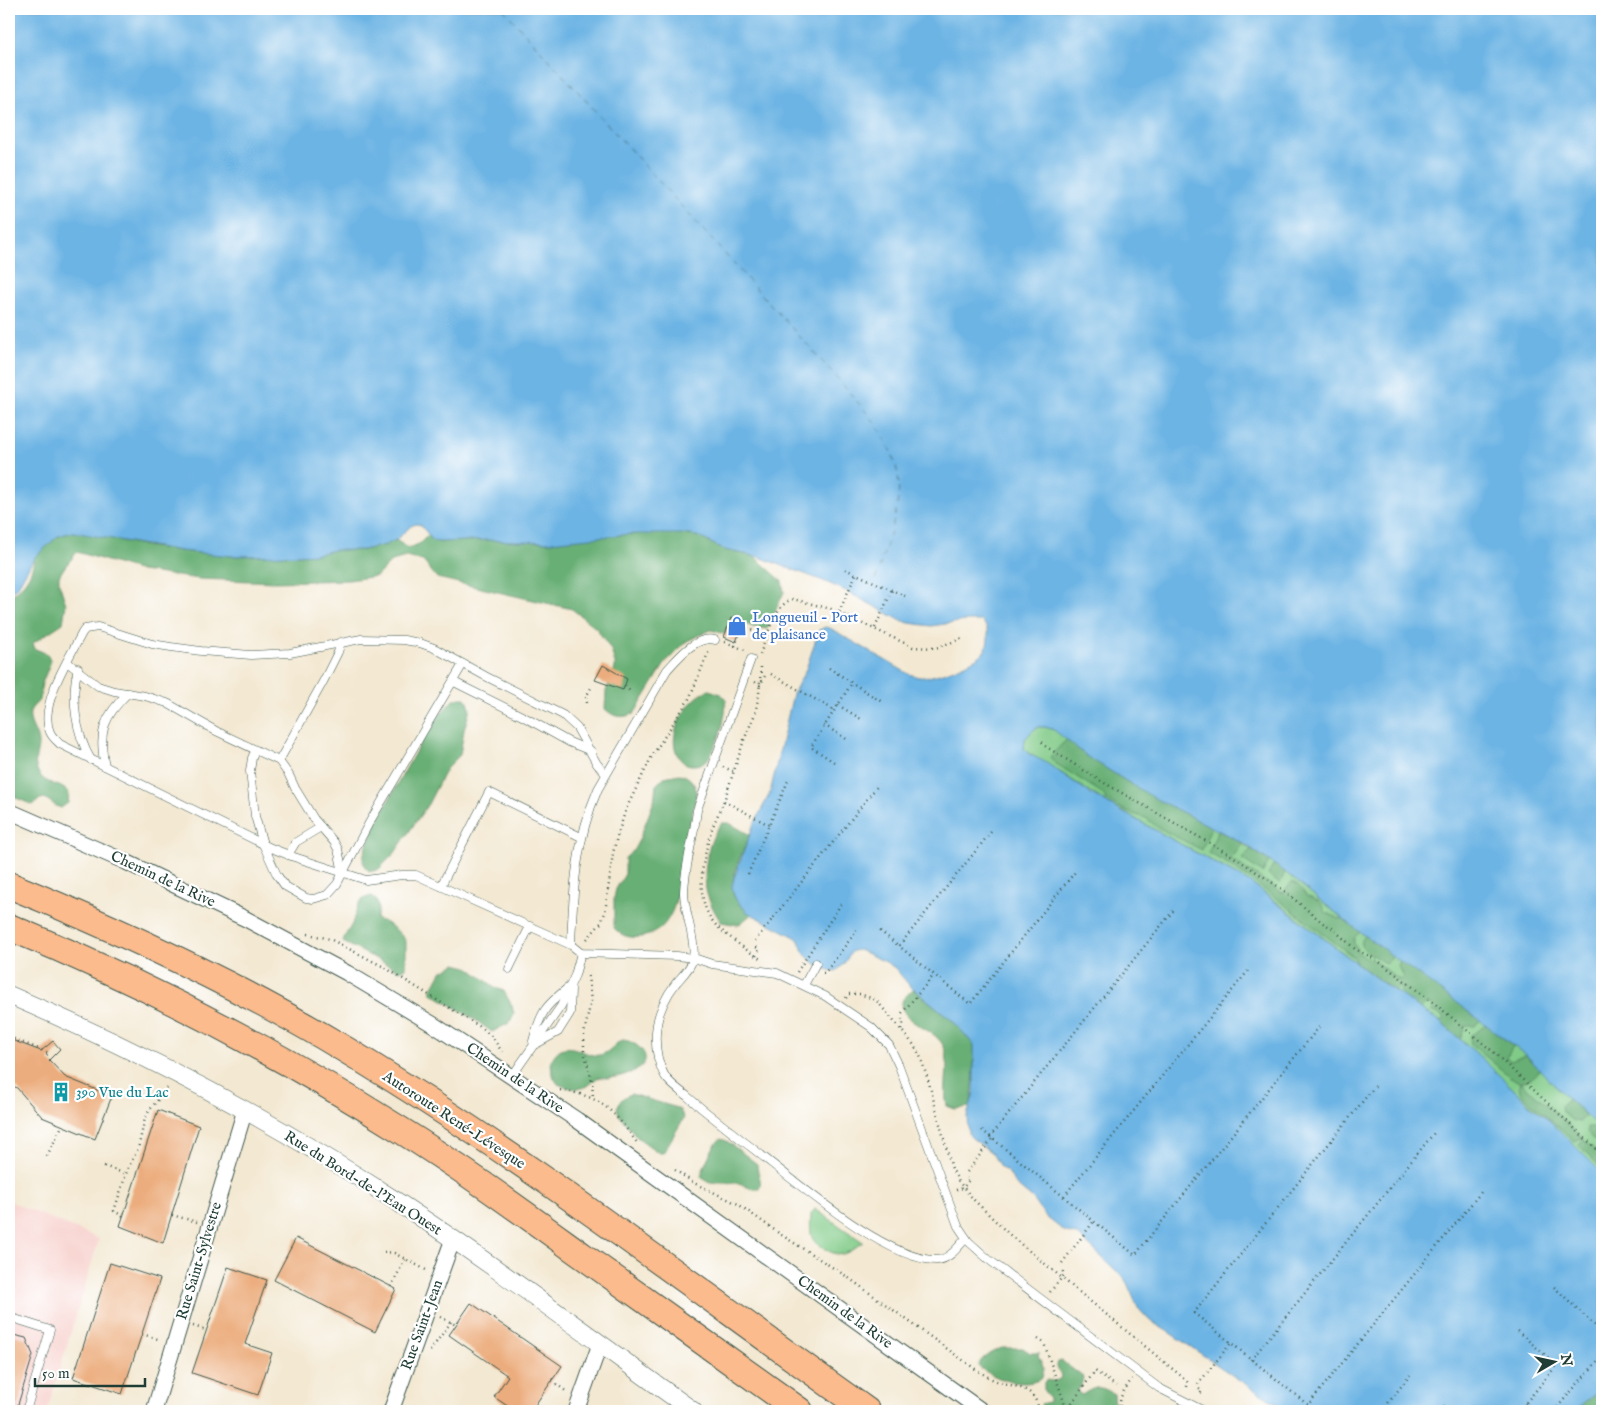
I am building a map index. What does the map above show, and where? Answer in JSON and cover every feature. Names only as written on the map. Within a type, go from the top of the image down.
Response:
[{"type":"highway","name":"Autoroute René-Lévesque","points":[[9,885],[136,940],[206,974],[359,1058],[492,1143],[867,1411]]},
{"type":"highway","points":[[9,927],[85,960],[194,1012],[306,1073],[392,1124],[504,1200],[800,1411]]},
{"type":"street","name":"Chemin de la Rive","points":[[9,811],[184,888],[283,938],[426,1020],[512,1076],[710,1215],[982,1411]]},
{"type":"street","name":"Rue du Bord-de-l'Eau Ouest","points":[[9,995],[142,1055],[245,1110],[325,1156],[453,1239],[693,1411]]},
{"type":"street","name":"Rue Saint-Sylvestre","points":[[154,1411],[245,1110]]},
{"type":"street","name":"Rue Saint-Jean","points":[[392,1411],[453,1239]]},
{"type":"street","points":[[576,1411],[600,1344]]},
{"type":"lane","points":[[606,774],[597,764],[591,750],[577,728],[563,715],[434,648],[404,640],[361,639],[290,653],[222,653],[152,644],[98,627],[91,627],[82,632],[49,701],[48,723],[50,731],[60,744],[288,855],[343,873],[372,880],[409,874],[425,878],[571,945],[581,953],[694,958],[719,965],[777,973],[825,996],[871,1027],[889,1045],[904,1080],[954,1217],[966,1238],[988,1259],[1159,1388],[1204,1411]]},
{"type":"lane","points":[[571,945],[574,886],[581,838],[590,806],[606,774],[667,670],[679,657],[698,642],[707,639],[715,640]]},
{"type":"lane","points":[[279,762],[332,664],[341,642]]},
{"type":"lane","points":[[751,659],[697,810],[684,892],[694,958],[667,997],[658,1020],[657,1052],[660,1065],[668,1080],[691,1100],[831,1209],[889,1246],[918,1258],[941,1260],[966,1238]]},
{"type":"lane","points":[[68,662],[78,668],[98,686],[167,703],[279,762],[289,775],[306,808],[334,842],[338,850],[343,873]]},
{"type":"lane","points":[[255,751],[250,771],[255,816],[263,844],[277,875],[284,886],[306,898],[313,899],[327,895],[337,884],[355,848],[463,664]]},
{"type":"lane","points":[[78,668],[74,685],[76,708],[83,743],[91,760]]},
{"type":"lane","points":[[454,682],[570,742],[591,750]]},
{"type":"lane","points":[[105,766],[101,740],[102,733],[112,710],[128,693]]},
{"type":"lane","points":[[441,886],[489,792],[581,838]]},
{"type":"lane","points":[[288,855],[296,842],[321,827]]},
{"type":"lane","points":[[509,969],[530,926]]},
{"type":"lane","points":[[532,1046],[558,1032],[570,1012],[571,985],[581,953]]},
{"type":"lane","points":[[804,985],[816,963]]},
{"type":"lane","points":[[512,1076],[532,1046],[539,1018],[550,1001],[571,985]]},
{"type":"lane","points":[[9,1318],[50,1330],[26,1411]]},
{"type":"path","points":[[846,569],[905,596]]},
{"type":"path","points":[[839,612],[856,574]]},
{"type":"path","points":[[875,628],[892,590]]},
{"type":"path","points":[[726,638],[725,642],[760,656],[780,607],[788,600],[806,602],[839,612],[918,648],[943,647],[963,638]]},
{"type":"path","points":[[735,646],[742,627],[768,635]]},
{"type":"path","points":[[587,939],[601,923],[605,913],[613,853],[626,809],[652,756],[688,699],[710,650]]},
{"type":"path","points":[[761,664],[760,685],[755,714],[711,831],[702,875],[704,897],[714,923],[766,962]]},
{"type":"path","points":[[829,668],[882,702]]},
{"type":"path","points":[[771,674],[834,710]]},
{"type":"path","points":[[760,685],[765,676]]},
{"type":"path","points":[[754,682],[760,685]]},
{"type":"path","points":[[834,762],[811,747],[852,683]]},
{"type":"path","points":[[587,703],[586,697],[592,686]]},
{"type":"path","points":[[625,686],[630,691]]},
{"type":"path","points":[[838,705],[861,719]]},
{"type":"path","points":[[824,726],[848,740]]},
{"type":"path","points":[[1042,742],[1045,746],[1101,781],[1234,858],[1282,889],[1322,923],[1332,928],[1355,949],[1377,960],[1434,1003],[1491,1050],[1602,1154]]},
{"type":"path","points":[[723,766],[733,771]]},
{"type":"path","points":[[748,874],[788,781]]},
{"type":"path","points":[[755,941],[879,784]]},
{"type":"path","points":[[723,801],[769,825]]},
{"type":"path","points":[[899,946],[991,832]]},
{"type":"path","points":[[880,931],[970,1004],[1075,872]]},
{"type":"path","points":[[799,968],[841,904]]},
{"type":"path","points":[[967,1172],[991,1138],[1173,911]]},
{"type":"path","points":[[825,973],[857,930]]},
{"type":"path","points":[[756,947],[759,949],[756,956]]},
{"type":"path","points":[[1063,1197],[1248,971]]},
{"type":"path","points":[[902,1013],[934,975]]},
{"type":"path","points":[[588,976],[591,1001],[583,1040],[585,1060],[592,1081],[593,1098]]},
{"type":"path","points":[[846,998],[849,994],[860,994],[876,1000],[913,1044],[925,1070],[955,1177],[964,1188],[1011,1236],[1186,1380],[1188,1383],[1186,1390],[1199,1396],[1202,1391],[1199,1389]]},
{"type":"path","points":[[901,1028],[903,1024],[902,1018]]},
{"type":"path","points":[[982,1130],[1135,1255],[1319,1027]]},
{"type":"path","points":[[9,1037],[48,1053],[45,1056]]},
{"type":"path","points":[[1375,1086],[1194,1313],[1308,1405],[1482,1191]]},
{"type":"path","points":[[124,1216],[114,1211],[114,1208],[126,1174],[138,1149],[147,1114],[168,1088]]},
{"type":"path","name":"Chemin de la Rive","points":[[554,1088],[581,1093],[593,1098],[614,1114],[640,1148]]},
{"type":"path","points":[[47,1156],[62,1126]]},
{"type":"path","points":[[1252,1360],[1434,1133]]},
{"type":"path","points":[[104,1166],[126,1174]]},
{"type":"path","name":"Chemin de la Rive","points":[[672,1169],[694,1183],[738,1204],[780,1234],[853,1281],[978,1371],[1000,1382],[1025,1389],[1035,1398],[1039,1411]]},
{"type":"path","points":[[964,1188],[970,1182],[967,1178]]},
{"type":"path","points":[[172,1215],[210,1226]]},
{"type":"path","points":[[1062,1263],[1094,1222]]},
{"type":"path","points":[[384,1252],[394,1253],[439,1277]]},
{"type":"path","points":[[391,1287],[405,1259]]},
{"type":"path","points":[[1043,1301],[1064,1275],[1062,1269]]},
{"type":"path","points":[[1554,1287],[1602,1332]]},
{"type":"path","points":[[426,1355],[451,1322]]},
{"type":"path","points":[[1517,1331],[1557,1365],[1519,1411]]},
{"type":"path","points":[[142,1334],[174,1345]]},
{"type":"path","points":[[1038,1339],[1044,1343],[1066,1411]]},
{"type":"path","points":[[1198,1384],[1231,1344]]},
{"type":"path","points":[[1554,1411],[1602,1356]]},
{"type":"path","points":[[1066,1411],[1095,1371],[1116,1386]]},
{"type":"path","points":[[1382,1411],[1410,1374]]},
{"type":"path","points":[[1121,1411],[1120,1400],[1124,1390]]},
{"type":"path","points":[[1440,1411],[1447,1403]]},
{"type":"path","points":[[1525,1403],[1535,1411]]},
{"type":"path","points":[[1056,1411],[1066,1411]]},
{"type":"shaded area","points":[[9,1201],[99,1239],[47,1411],[9,1411]]},
{"type":"green space","points":[[73,532],[88,533],[146,546],[231,556],[317,554],[334,550],[363,550],[385,545],[396,540],[408,548],[419,544],[428,535],[433,541],[440,542],[487,540],[550,542],[588,537],[663,532],[697,536],[725,550],[754,556],[782,581],[784,592],[767,629],[753,627],[731,618],[725,634],[711,630],[687,641],[666,662],[634,714],[618,716],[605,709],[606,691],[615,668],[611,650],[597,629],[572,609],[437,578],[423,561],[406,557],[392,561],[377,576],[349,580],[276,582],[199,579],[141,571],[77,552],[59,576],[59,583],[66,604],[63,623],[33,643],[35,649],[47,655],[50,661],[42,683],[39,700],[30,712],[30,720],[38,742],[36,768],[45,780],[69,793],[68,803],[61,808],[45,798],[40,799],[33,805],[9,795],[9,597],[19,589],[29,576],[34,558],[58,536]]},
{"type":"green space","points":[[709,690],[721,694],[726,699],[722,728],[707,760],[699,764],[687,764],[680,759],[675,750],[676,729],[680,719],[693,701]]},
{"type":"green space","points":[[465,698],[470,709],[460,755],[446,769],[428,804],[394,854],[379,869],[369,871],[363,861],[364,853],[377,821],[422,740],[441,713],[453,700]]},
{"type":"green space","points":[[1038,727],[1054,730],[1262,856],[1360,932],[1528,1057],[1558,1089],[1602,1130],[1602,1173],[1550,1121],[1440,1022],[1384,984],[1266,894],[1249,882],[1108,803],[1028,753],[1024,749],[1026,739],[1029,733]]},
{"type":"green space","points":[[1067,740],[1101,765],[1155,798],[1211,827],[1202,850],[1157,827],[1146,818],[1127,812],[1107,800],[1102,793],[1055,763],[1050,757]]},
{"type":"green space","points":[[679,774],[690,780],[694,785],[696,795],[672,913],[665,924],[655,932],[641,937],[626,936],[614,928],[614,898],[616,889],[625,874],[625,858],[633,851],[639,840],[654,801],[656,785],[664,777]]},
{"type":"green space","points":[[722,823],[729,823],[750,835],[738,864],[732,887],[736,899],[743,908],[752,914],[738,925],[721,922],[711,904],[706,889],[705,869],[709,848],[712,838]]},
{"type":"green space","points":[[1218,831],[1243,843],[1231,859],[1283,893],[1292,882],[1297,884],[1306,896],[1321,903],[1325,912],[1339,919],[1342,918],[1360,932],[1354,938],[1357,952],[1377,963],[1400,980],[1403,977],[1398,966],[1400,960],[1480,1020],[1475,1026],[1465,1026],[1460,1039],[1440,1022],[1444,1019],[1440,1014],[1432,1012],[1430,1004],[1425,1005],[1421,1009],[1400,995],[1401,990],[1399,987],[1394,991],[1355,962],[1355,958],[1260,886],[1208,853]]},
{"type":"green space","points":[[1251,849],[1269,861],[1263,873],[1242,859]]},
{"type":"green space","points":[[1274,864],[1285,872],[1280,884],[1268,875]]},
{"type":"green space","points":[[372,896],[375,898],[378,906],[376,919],[393,927],[406,941],[406,968],[400,971],[343,942],[360,903],[367,897]]},
{"type":"green space","points":[[1365,936],[1393,955],[1386,964],[1361,946]]},
{"type":"green space","points":[[456,964],[468,967],[496,988],[504,991],[514,1014],[509,1023],[492,1032],[430,992],[441,972]]},
{"type":"green space","points":[[913,989],[952,1020],[974,1045],[973,1084],[970,1107],[955,1109],[947,1106],[946,1051],[933,1034],[905,1014],[901,1006],[903,999]]},
{"type":"green space","points":[[1487,1025],[1513,1046],[1507,1057],[1508,1059],[1511,1061],[1525,1055],[1540,1068],[1534,1076],[1520,1082],[1543,1101],[1602,1157],[1602,1169],[1579,1145],[1582,1139],[1574,1141],[1523,1096],[1520,1091],[1519,1082],[1509,1076],[1471,1044],[1470,1036]]},
{"type":"green space","points":[[623,1040],[634,1043],[645,1055],[643,1064],[632,1072],[613,1078],[597,1078],[584,1087],[574,1089],[558,1084],[552,1075],[551,1061],[562,1048],[569,1047],[588,1054],[600,1055]]},
{"type":"green space","points":[[631,1094],[680,1110],[684,1118],[663,1153],[659,1153],[637,1137],[619,1115],[617,1108],[619,1103]]},
{"type":"green space","points":[[1569,1099],[1585,1115],[1580,1122],[1573,1121],[1562,1112],[1561,1106]]},
{"type":"green space","points":[[1587,1127],[1602,1130],[1602,1148],[1587,1132]]},
{"type":"green space","points":[[721,1139],[727,1141],[757,1164],[759,1189],[739,1183],[713,1183],[701,1177],[712,1150]]},
{"type":"green space","points":[[815,1209],[863,1242],[851,1251],[841,1254],[834,1253],[816,1244],[811,1236],[811,1214]]},
{"type":"green space","points":[[1002,1348],[1023,1348],[1030,1353],[1040,1353],[1038,1355],[1044,1369],[1042,1378],[1027,1383],[1018,1383],[992,1375],[978,1366],[985,1357]]},
{"type":"green space","points":[[1062,1361],[1083,1377],[1078,1391],[1080,1394],[1082,1395],[1091,1390],[1101,1388],[1114,1394],[1115,1405],[1112,1411],[1043,1411],[1041,1404],[1049,1402],[1050,1398],[1044,1391],[1044,1382],[1046,1380],[1055,1381],[1060,1379],[1061,1375],[1057,1365],[1058,1362]]},
{"type":"green space","points":[[1602,1388],[1602,1411],[1575,1411]]},
{"type":"water","points":[[9,9],[1602,9],[1602,1130],[1558,1089],[1528,1057],[1360,932],[1285,872],[1243,843],[1156,799],[1088,757],[1054,730],[1038,727],[1033,730],[1025,739],[1024,749],[1117,809],[1249,882],[1384,984],[1440,1022],[1550,1121],[1602,1173],[1602,1388],[1575,1411],[1291,1411],[1273,1401],[1149,1320],[1138,1308],[1123,1277],[1079,1236],[1064,1231],[1046,1217],[1033,1199],[1015,1184],[1009,1173],[1000,1167],[992,1153],[972,1138],[968,1133],[967,1116],[974,1093],[974,1045],[952,1020],[909,985],[895,968],[886,962],[859,950],[852,951],[843,965],[836,971],[823,968],[814,963],[804,953],[797,938],[747,912],[735,898],[732,886],[734,878],[753,826],[770,793],[793,694],[806,669],[819,630],[825,627],[830,628],[907,673],[922,677],[938,675],[979,657],[987,645],[988,637],[987,628],[982,621],[966,621],[931,626],[909,623],[821,580],[759,557],[725,550],[697,536],[683,534],[631,534],[550,542],[487,540],[440,542],[433,541],[421,525],[416,524],[411,526],[396,540],[385,545],[363,550],[334,550],[317,554],[294,555],[231,556],[180,551],[73,532],[58,536],[34,558],[18,586],[9,593]]},
{"type":"building","points":[[731,618],[743,623],[736,642],[724,637]]},
{"type":"building","points":[[603,665],[627,679],[623,690],[595,680]]},
{"type":"building","name":"390 Vue du Lac","points":[[9,1039],[41,1051],[53,1041],[60,1049],[49,1060],[65,1077],[112,1096],[95,1139],[42,1117],[17,1088],[9,1084]]},
{"type":"building","points":[[158,1110],[199,1126],[163,1243],[120,1226]]},
{"type":"building","points":[[296,1238],[396,1289],[375,1332],[274,1280]]},
{"type":"building","points":[[110,1263],[160,1279],[122,1394],[73,1378]]},
{"type":"building","points":[[228,1267],[267,1280],[245,1344],[272,1353],[258,1395],[192,1373]]},
{"type":"building","points":[[471,1303],[562,1366],[531,1411],[515,1411],[494,1397],[508,1376],[449,1335]]},
{"type":"building","points":[[9,1334],[26,1338],[33,1355],[16,1411],[9,1411]]},
{"type":"ferry route","points":[[503,9],[839,380],[880,431],[894,460],[899,483],[896,512],[875,582]]},
{"type":"place","name":"Longueuil - Port de plaisance","points":[[737,626]]},
{"type":"place","name":"390 Vue du Lac","points":[[61,1092]]}]
